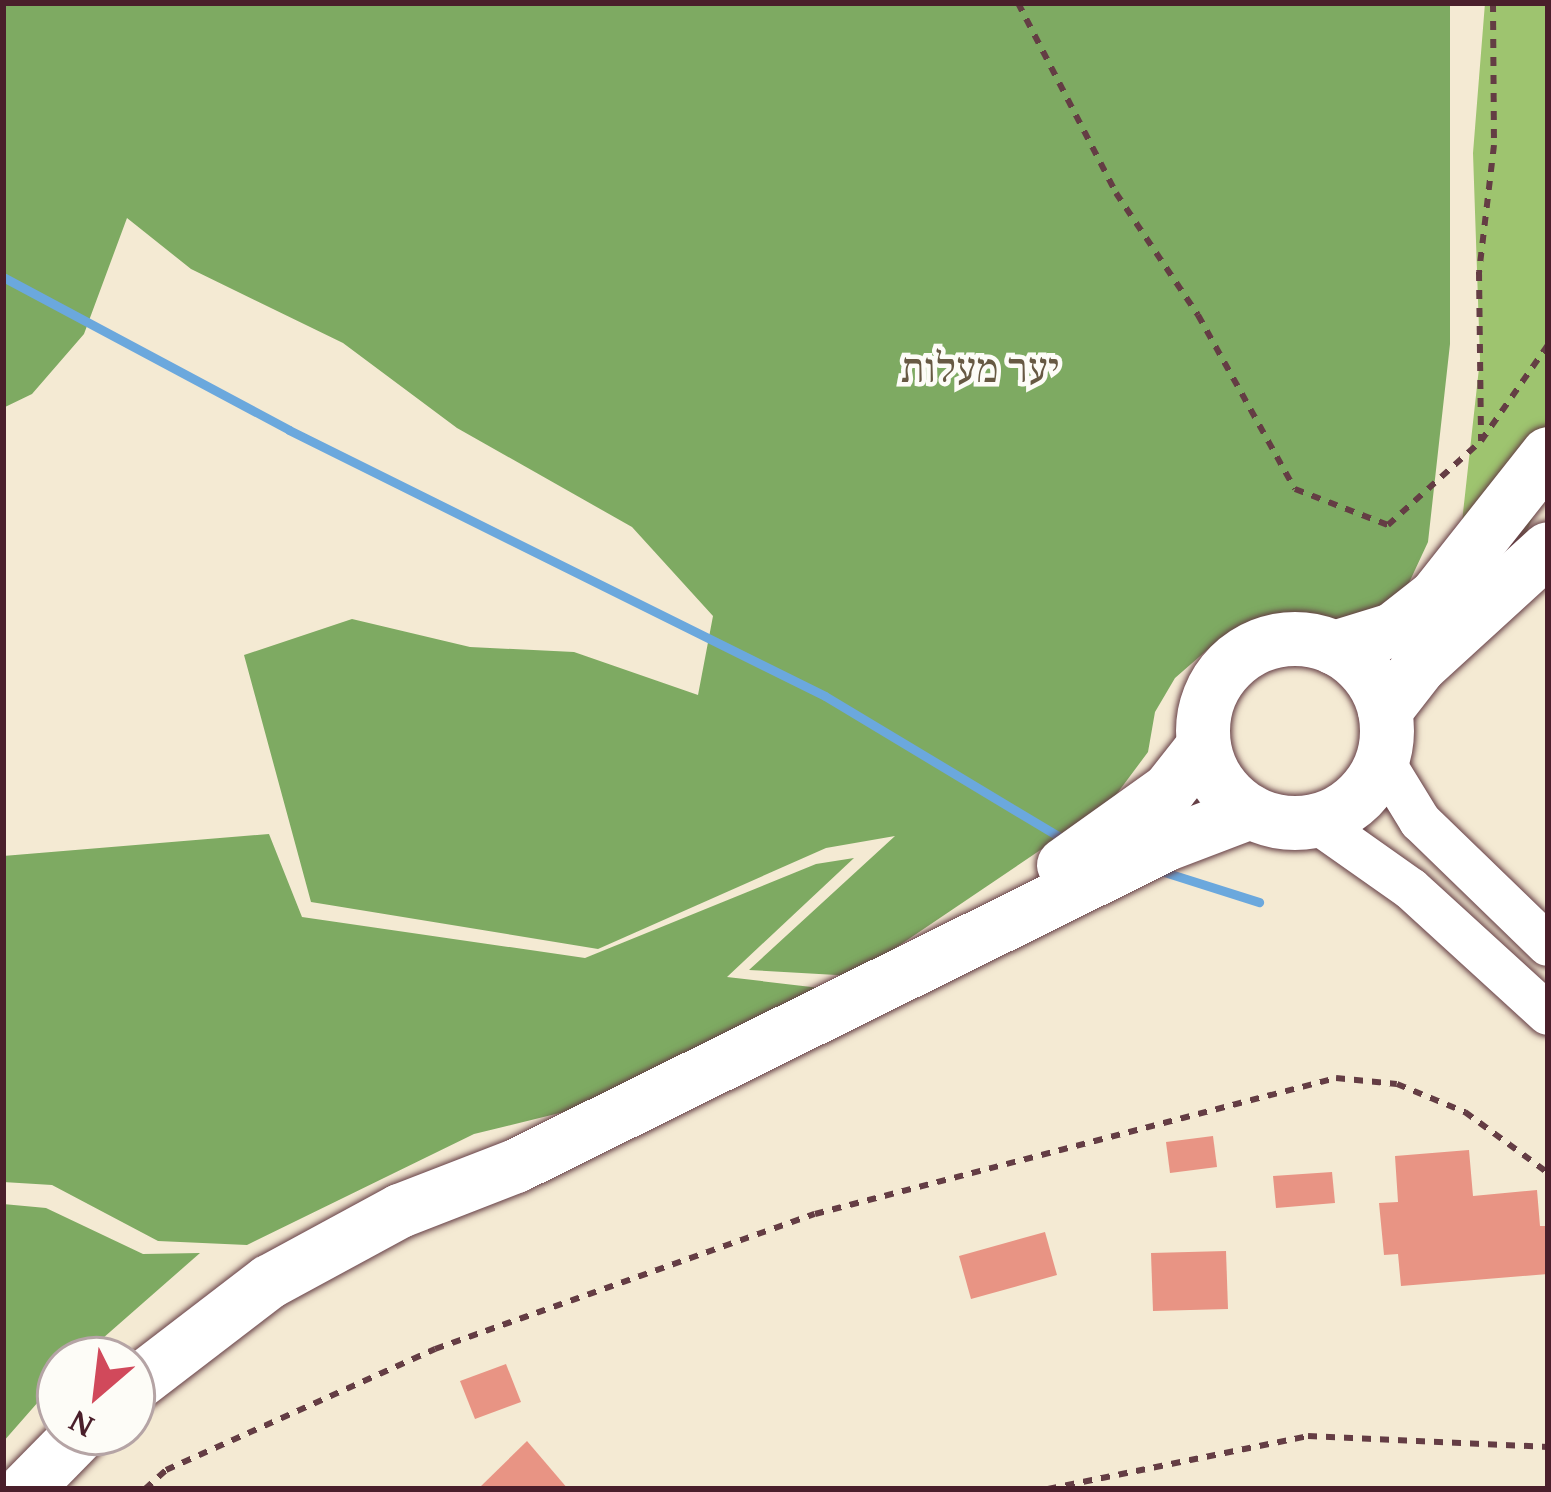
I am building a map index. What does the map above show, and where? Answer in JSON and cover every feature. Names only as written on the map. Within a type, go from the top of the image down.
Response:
[{"type":"main road","points":[[1334,648],[1393,630],[1436,596],[1548,454]]},
{"type":"main road","points":[[1384,735],[1375,684],[1334,648],[1294,638],[1234,660],[1214,685],[1203,747],[1214,777],[1251,812],[1288,824],[1316,822],[1365,792],[1384,735],[1420,666],[1548,549]]},
{"type":"main road","points":[[776,1043],[1131,819],[1203,747]]},
{"type":"main road","points":[[156,1369],[269,1282],[400,1211],[516,1166],[776,1043],[1167,844],[1251,812]]},
{"type":"main road","points":[[26,1489],[58,1456]]},
{"type":"street","points":[[1384,735],[1420,821],[1548,945]]},
{"type":"street","points":[[1316,822],[1411,889],[1548,1014]]},
{"type":"path","points":[[1018,3],[1116,194],[1198,316],[1295,489],[1388,525],[1481,442],[1548,345]]},
{"type":"path","points":[[1481,442],[1479,272],[1495,145],[1493,3]]},
{"type":"path","points":[[145,1489],[166,1470],[435,1349],[815,1214],[1336,1078],[1397,1084],[1465,1112],[1548,1173]]},
{"type":"path","points":[[1048,1489],[1308,1436],[1548,1447]]},
{"type":"green space","name":"יער מעלות","points":[[3,3],[1450,3],[1450,344],[1428,542],[1408,585],[1332,641],[1265,631],[1214,644],[1175,678],[1155,712],[1148,752],[1110,803],[854,976],[749,970],[895,836],[826,848],[598,949],[311,902],[244,655],[352,619],[470,647],[574,652],[698,695],[713,616],[632,527],[457,428],[343,343],[191,269],[127,218],[84,334],[32,394],[3,408]]},
{"type":"green space","points":[[1485,3],[1548,3],[1548,480],[1516,558],[1462,522],[1480,359],[1473,153]]},
{"type":"green space","points":[[269,834],[302,917],[585,958],[816,864],[854,858],[727,977],[837,990],[653,1090],[474,1134],[247,1245],[158,1241],[52,1185],[3,1182],[3,856]]},
{"type":"green space","points":[[3,1204],[46,1208],[143,1254],[200,1253],[105,1336],[36,1336],[36,1404],[3,1442]]},
{"type":"building","points":[[1213,1136],[1217,1167],[1170,1173],[1166,1142]]},
{"type":"building","points":[[1469,1150],[1473,1196],[1537,1190],[1540,1226],[1548,1226],[1548,1274],[1401,1286],[1398,1254],[1384,1255],[1379,1203],[1398,1202],[1395,1156]]},
{"type":"building","points":[[1332,1172],[1335,1203],[1276,1208],[1273,1176]]},
{"type":"building","points":[[1045,1232],[1057,1275],[971,1299],[959,1256]]},
{"type":"building","points":[[1226,1251],[1228,1309],[1153,1311],[1151,1253]]},
{"type":"building","points":[[506,1364],[521,1402],[475,1419],[460,1381]]},
{"type":"building","points":[[527,1441],[568,1489],[478,1489]]},
{"type":"waterway","points":[[3,277],[289,430],[825,696],[1065,840]]},
{"type":"waterway","points":[[1161,871],[1259,902]]}]
